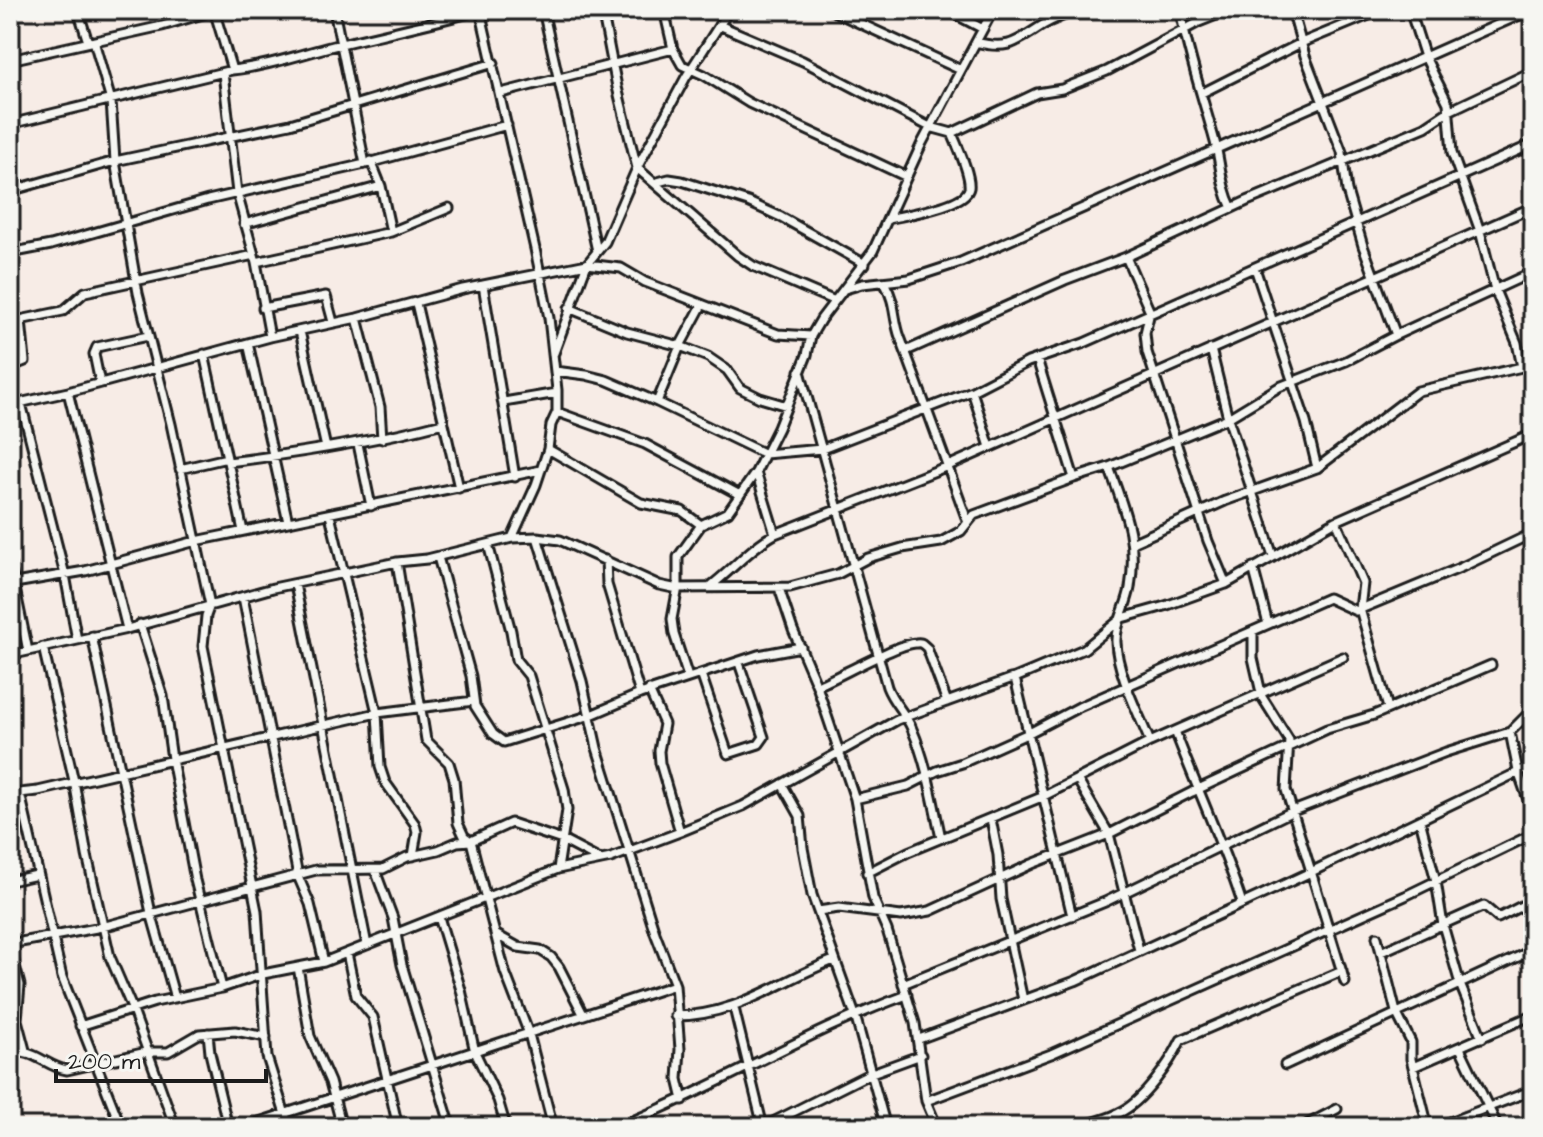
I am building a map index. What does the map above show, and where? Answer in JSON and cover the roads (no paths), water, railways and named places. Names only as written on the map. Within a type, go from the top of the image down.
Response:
[{"type":"street","points":[[78,10],[111,101],[115,161],[136,281],[210,605],[203,646],[257,911],[272,1077],[289,1127]]},
{"type":"street","points":[[10,60],[162,26],[215,10],[227,71],[237,193],[255,258],[270,337]]},
{"type":"street","points":[[334,10],[351,104],[368,163],[381,186],[391,232]]},
{"type":"street","points":[[10,124],[227,71],[267,66],[341,44],[480,10],[539,274],[557,393],[557,412],[551,425],[548,449],[512,538]]},
{"type":"street","points":[[543,10],[597,251]]},
{"type":"street","points":[[602,10],[637,168],[719,241],[753,266],[835,301]]},
{"type":"street","points":[[664,10],[673,49],[682,65],[749,103],[905,176]]},
{"type":"street","points":[[553,355],[587,264],[605,242],[637,168],[691,70],[729,10]]},
{"type":"street","points":[[831,10],[961,70]]},
{"type":"street","points":[[947,10],[983,29]]},
{"type":"street","points":[[688,677],[672,619],[678,587],[678,557],[701,525],[728,512],[756,472],[787,406],[811,336],[865,264],[905,176],[993,10]]},
{"type":"street","points":[[976,42],[991,46],[1018,42],[1058,17],[1080,10]]},
{"type":"street","points":[[1180,10],[1191,65],[1202,93],[1216,148],[1223,188],[1232,208]]},
{"type":"street","points":[[719,25],[803,61],[930,127],[952,133],[1031,96],[1062,89],[1107,71],[1199,22],[1229,10]]},
{"type":"street","points":[[1292,10],[1321,102],[1344,160],[1347,191],[1396,335]]},
{"type":"street","points":[[1202,93],[1301,43],[1381,10]]},
{"type":"street","points":[[1410,10],[1425,57],[1445,94],[1452,153],[1480,231],[1495,290],[1517,343],[1522,367]]},
{"type":"street","points":[[843,290],[862,284],[885,284],[909,279],[961,262],[1529,10],[1533,25]]},
{"type":"street","points":[[501,93],[673,49]]},
{"type":"street","points":[[10,191],[115,161],[290,124],[494,63]]},
{"type":"street","points":[[906,351],[1425,127],[1449,111],[1533,71]]},
{"type":"street","points":[[10,253],[51,245],[125,222],[368,163],[507,125]]},
{"type":"street","points":[[888,219],[952,203],[967,192],[969,187],[963,162],[952,133]]},
{"type":"street","points":[[555,371],[596,377],[657,402],[765,454],[822,449],[972,391],[1037,359],[1084,343],[1533,144]]},
{"type":"street","points":[[654,183],[661,180],[682,181],[748,202],[865,264]]},
{"type":"street","points":[[244,224],[381,186]]},
{"type":"street","points":[[712,585],[740,563],[757,544],[775,534],[948,466],[1533,207]]},
{"type":"street","points":[[10,322],[63,311],[85,292],[391,232],[449,208]]},
{"type":"street","points":[[1126,257],[1150,312],[1145,343],[1208,541],[1226,584]]},
{"type":"street","points":[[10,405],[270,337],[483,285],[587,264],[621,268],[636,278],[778,334],[811,336]]},
{"type":"street","points":[[1255,268],[1306,422],[1317,468]]},
{"type":"street","points":[[10,655],[127,629],[295,584],[397,562],[438,557],[512,538],[560,540],[659,585],[779,588],[838,574],[868,558],[951,538],[961,531],[967,520],[981,512],[1109,467],[1228,418],[1279,387],[1346,361],[1533,272]]},
{"type":"street","points":[[885,284],[895,304],[899,334],[967,520]]},
{"type":"street","points":[[483,285],[515,477]]},
{"type":"street","points":[[263,308],[323,295],[328,298],[333,322]]},
{"type":"street","points":[[416,303],[459,488]]},
{"type":"street","points":[[657,402],[680,346],[702,305]]},
{"type":"street","points":[[569,308],[627,332],[680,346],[721,366],[729,372],[737,386],[747,392],[787,406]]},
{"type":"street","points":[[357,318],[373,376],[382,439]]},
{"type":"street","points":[[10,367],[25,361],[21,320]]},
{"type":"street","points":[[300,331],[326,448]]},
{"type":"street","points":[[100,383],[94,354],[97,347],[148,336]]},
{"type":"street","points":[[248,343],[288,522]]},
{"type":"street","points":[[1211,349],[1228,418],[1273,556]]},
{"type":"street","points":[[204,354],[243,531]]},
{"type":"street","points":[[1037,359],[1074,478]]},
{"type":"street","points":[[1134,542],[1200,512],[1317,468],[1418,391],[1533,362]]},
{"type":"street","points":[[800,371],[878,657],[892,700],[912,727],[941,838]]},
{"type":"street","points":[[972,391],[990,447]]},
{"type":"street","points":[[68,392],[127,629]]},
{"type":"street","points":[[504,402],[557,393]]},
{"type":"street","points":[[21,403],[65,575],[77,640]]},
{"type":"street","points":[[557,412],[645,444],[740,495]]},
{"type":"street","points":[[180,469],[358,444],[443,423]]},
{"type":"street","points":[[80,1026],[132,1008],[222,988],[263,974],[324,962],[558,869],[600,860],[680,832],[743,806],[905,716],[1015,678],[1084,649],[1122,618],[1226,584],[1336,521],[1533,434]]},
{"type":"street","points":[[358,444],[371,506]]},
{"type":"street","points":[[548,449],[641,503],[682,511],[701,525]]},
{"type":"street","points":[[1109,467],[1134,542],[1130,585],[1116,635],[1116,647],[1150,742]]},
{"type":"street","points":[[15,583],[65,575],[196,541],[541,470]]},
{"type":"street","points":[[756,472],[775,534]]},
{"type":"street","points":[[330,515],[377,713],[380,767],[393,795],[415,824],[417,832],[413,856]]},
{"type":"street","points":[[1336,521],[1363,583],[1360,609],[1388,708]]},
{"type":"street","points":[[855,799],[908,786],[1328,598],[1356,611],[1462,567],[1533,533]]},
{"type":"street","points":[[537,537],[591,715],[597,748],[655,933],[675,985],[675,1016],[680,1049],[678,1079],[683,1100]]},
{"type":"street","points":[[488,544],[516,660],[529,676],[564,789],[567,810],[558,869]]},
{"type":"street","points":[[438,557],[468,662],[474,701],[489,728],[504,742],[591,715],[688,677],[758,655],[801,647]]},
{"type":"street","points":[[606,560],[607,584],[640,694]]},
{"type":"street","points":[[397,562],[426,740],[449,763],[454,779],[458,823],[464,836],[471,841],[505,972],[529,1034],[553,1127]]},
{"type":"street","points":[[1253,567],[1268,624]]},
{"type":"street","points":[[11,570],[28,651]]},
{"type":"street","points":[[295,584],[367,945]]},
{"type":"street","points":[[779,588],[817,686],[855,799],[867,873],[919,1039],[926,1101],[936,1124],[919,1127]]},
{"type":"street","points":[[243,597],[298,876],[310,904],[324,962]]},
{"type":"street","points":[[140,624],[163,696],[172,759],[222,988]]},
{"type":"street","points":[[1253,632],[1253,658],[1261,692],[1289,740],[1286,790],[1345,982]]},
{"type":"street","points":[[92,636],[151,913],[175,998]]},
{"type":"street","points":[[817,686],[915,642],[927,648],[947,702]]},
{"type":"street","points":[[43,647],[74,781],[102,927],[118,979],[132,1008],[175,1127]]},
{"type":"street","points":[[867,873],[941,838],[1044,796],[1150,742],[1343,657]]},
{"type":"street","points":[[701,674],[728,754],[759,744],[764,737],[739,663]]},
{"type":"street","points":[[818,911],[839,908],[901,916],[930,911],[1109,834],[1327,729],[1388,708],[1491,665]]},
{"type":"street","points":[[1015,678],[1072,916]]},
{"type":"street","points":[[649,690],[663,719],[660,763],[680,832]]},
{"type":"street","points":[[10,794],[377,713],[422,705],[474,701]]},
{"type":"street","points":[[903,984],[1072,916],[1293,811],[1446,752],[1510,732],[1533,709]]},
{"type":"street","points":[[1175,731],[1197,790],[1223,845],[1242,903]]},
{"type":"street","points":[[1510,732],[1518,771],[1533,814]]},
{"type":"street","points":[[919,1039],[1075,981],[1533,765]]},
{"type":"street","points":[[1077,779],[1109,834],[1139,950]]},
{"type":"street","points":[[782,784],[800,816],[807,872],[834,960],[855,1015],[886,1127]]},
{"type":"street","points":[[20,793],[62,977],[121,1127]]},
{"type":"street","points":[[991,819],[999,880],[1023,1000]]},
{"type":"street","points":[[1420,820],[1436,881],[1443,925],[1460,984],[1482,1038]]},
{"type":"street","points":[[25,1050],[17,1020],[20,985],[10,945],[102,927],[316,870],[375,870],[457,842],[471,841],[511,823],[562,840],[600,860]]},
{"type":"street","points":[[926,1101],[1051,1054],[1436,881],[1533,834]]},
{"type":"street","points":[[375,870],[393,918],[402,965],[451,1127]]},
{"type":"street","points":[[10,881],[37,875]]},
{"type":"street","points":[[1381,952],[1484,906],[1498,918],[1533,900]]},
{"type":"street","points":[[439,917],[461,990],[475,1052],[498,1100],[506,1127]]},
{"type":"street","points":[[495,934],[518,947],[540,950],[551,957],[583,1014]]},
{"type":"street","points":[[1377,937],[1396,1012],[1411,1042],[1413,1067],[1428,1127]]},
{"type":"street","points":[[1285,1065],[1533,950]]},
{"type":"street","points":[[347,953],[356,996],[373,1017],[398,1127]]},
{"type":"street","points":[[675,1016],[714,1014],[734,1008],[834,960]]},
{"type":"street","points":[[298,967],[310,1036],[342,1127]]},
{"type":"street","points":[[1076,1127],[1121,1113],[1155,1082],[1181,1040],[1342,971]]},
{"type":"street","points":[[244,1127],[675,985]]},
{"type":"street","points":[[618,1127],[683,1100],[746,1066],[855,1015],[907,995]]},
{"type":"street","points":[[734,1008],[763,1127],[869,1074],[921,1055]]},
{"type":"street","points":[[1413,1067],[1533,1015]]},
{"type":"street","points":[[10,1053],[25,1050],[67,1070],[147,1052],[168,1052],[199,1034],[235,1031],[266,1037]]},
{"type":"street","points":[[208,1033],[228,1127]]},
{"type":"street","points":[[1460,1048],[1498,1127]]},
{"type":"street","points":[[1437,1127],[1533,1090]]},
{"type":"street","points":[[1302,1127],[1337,1109]]},
{"type":"street","points":[[640,1118],[644,1127]]}]
